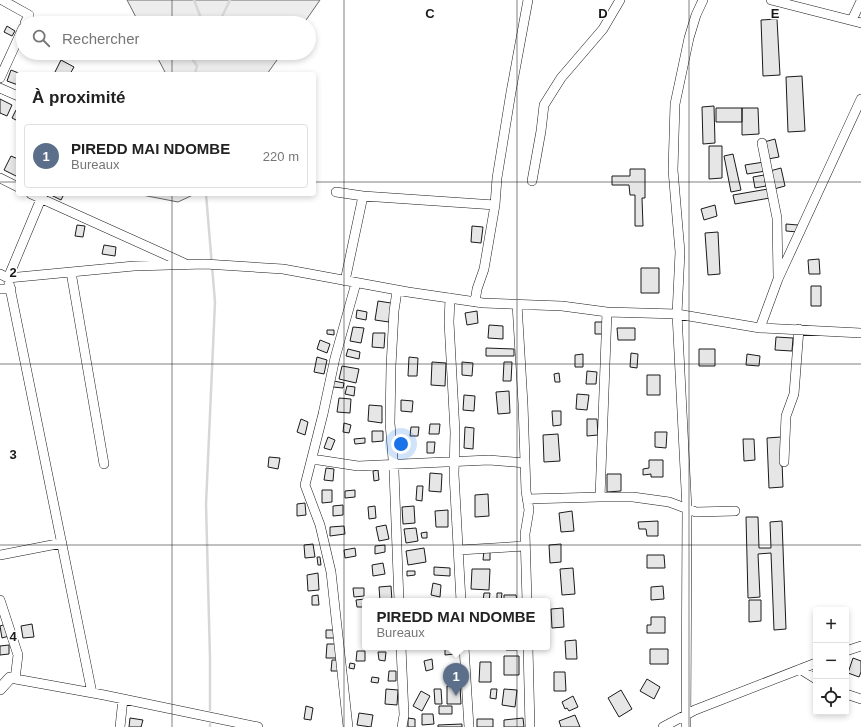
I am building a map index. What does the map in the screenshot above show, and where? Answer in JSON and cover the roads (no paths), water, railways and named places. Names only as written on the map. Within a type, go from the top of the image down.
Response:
[{"type":"main road","points":[[0,688],[8,678]]},
{"type":"street","points":[[2,0],[28,16]]},
{"type":"street","points":[[475,302],[477,289],[484,270],[495,205],[497,178],[504,131],[528,0]]},
{"type":"street","points":[[532,181],[544,105],[561,78],[603,29],[620,0]]},
{"type":"street","points":[[686,727],[687,509],[677,314],[680,252],[673,170],[675,104],[689,38],[696,15],[703,0]]},
{"type":"street","points":[[771,0],[857,21],[861,1]]},
{"type":"street","points":[[0,78],[16,43]]},
{"type":"street","points":[[0,88],[16,95]]},
{"type":"street","points":[[760,328],[778,279],[861,99]]},
{"type":"street","points":[[762,143],[777,218],[778,279]]},
{"type":"street","points":[[0,178],[16,186]]},
{"type":"street","points":[[336,192],[363,196],[495,205]]},
{"type":"street","points":[[4,276],[42,196],[187,265]]},
{"type":"street","points":[[345,281],[363,196]]},
{"type":"street","points":[[4,276],[134,266],[205,264],[283,269],[356,283],[475,302],[562,306],[607,312],[677,314],[760,328],[861,333]]},
{"type":"street","points":[[71,272],[104,464]]},
{"type":"street","points":[[4,276],[11,289],[92,693]]},
{"type":"street","points":[[348,727],[331,572],[320,525],[304,486],[323,414],[334,358],[356,283]]},
{"type":"street","points":[[0,289],[11,289]]},
{"type":"street","points":[[398,290],[394,311],[390,423],[394,464],[399,598]]},
{"type":"street","points":[[450,298],[449,322],[455,432],[454,461],[462,598]]},
{"type":"street","points":[[517,304],[527,499],[529,510],[525,534],[526,598]]},
{"type":"street","points":[[600,497],[607,312]]},
{"type":"street","points":[[784,462],[786,416],[794,394],[800,330]]},
{"type":"street","points":[[312,459],[358,466],[489,460],[525,463]]},
{"type":"street","points":[[527,499],[634,497],[669,502],[696,512],[735,511]]},
{"type":"street","points":[[0,555],[62,543]]},
{"type":"street","points":[[458,550],[525,546]]},
{"type":"street","points":[[0,600],[18,655],[8,678],[123,699],[258,727]]},
{"type":"street","points":[[849,650],[861,646]]},
{"type":"street","points":[[401,650],[404,715],[402,727]]},
{"type":"street","points":[[464,650],[469,727]]},
{"type":"street","points":[[528,650],[530,727]]},
{"type":"street","points":[[663,727],[695,710],[813,664]]},
{"type":"street","points":[[800,669],[813,677]]},
{"type":"street","points":[[849,695],[861,699]]},
{"type":"street","points":[[120,727],[123,699]]},
{"type":"waterway","points":[[194,0],[200,16]]},
{"type":"waterway","points":[[222,16],[230,0]]},
{"type":"waterway","points":[[193,60],[197,66],[196,72]]},
{"type":"waterway","points":[[206,196],[215,302],[206,504],[210,710]]},
{"type":"place","name":"PIREDD MAI NDOMBE","points":[[456,696]]}]
